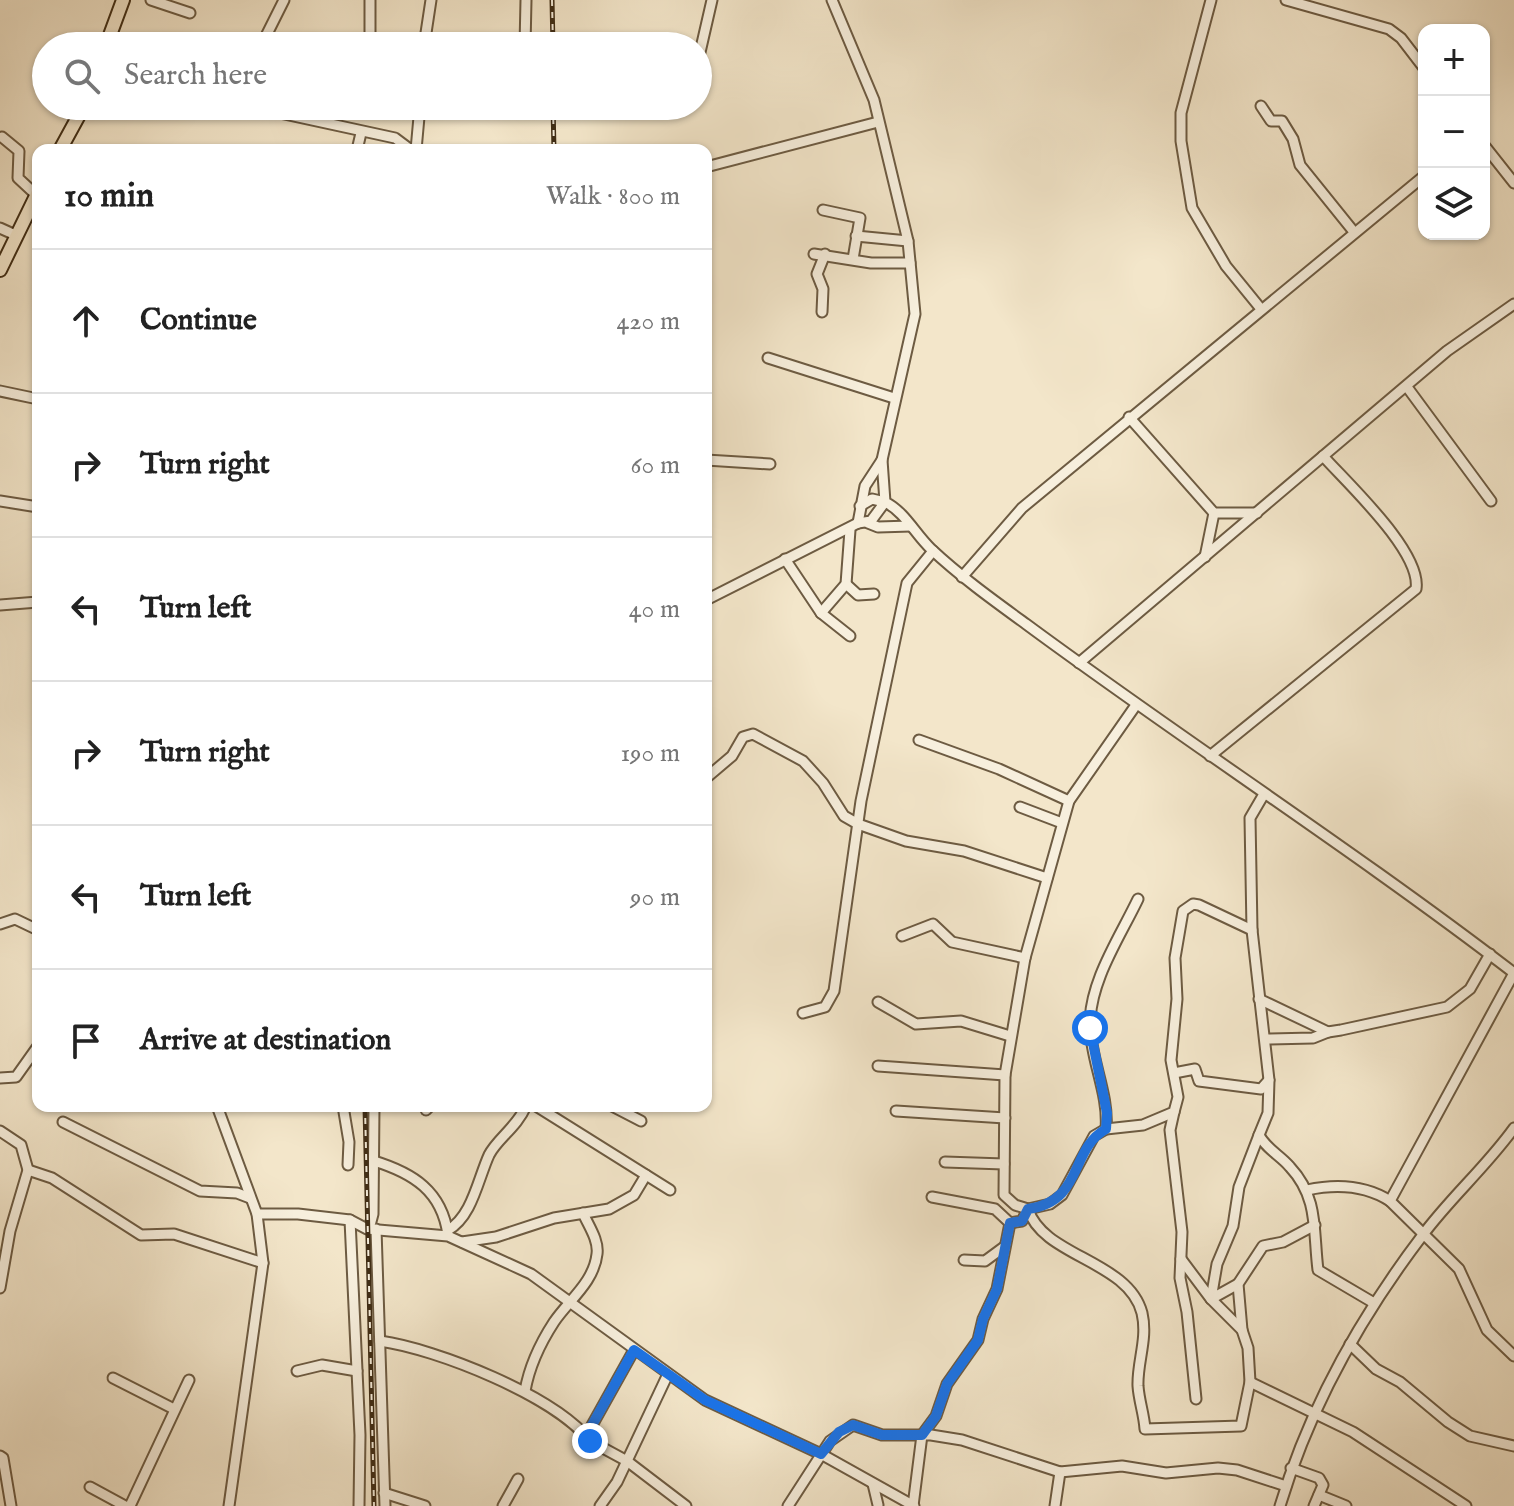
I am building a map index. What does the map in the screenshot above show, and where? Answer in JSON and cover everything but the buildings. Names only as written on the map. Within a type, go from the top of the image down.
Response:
[{"type":"main road","points":[[112,32],[126,0]]},
{"type":"main road","points":[[117,32],[126,0]]},
{"type":"main road","points":[[56,144],[69,120]]},
{"type":"main road","points":[[63,144],[76,120]]},
{"type":"main road","points":[[0,255],[6,231],[32,194]]},
{"type":"main road","points":[[0,270],[32,197]]},
{"type":"street","points":[[151,0],[190,13]]},
{"type":"street","points":[[268,32],[284,0]]},
{"type":"street","points":[[370,0],[370,32]]},
{"type":"street","points":[[426,32],[431,0]]},
{"type":"street","points":[[525,32],[526,0]]},
{"type":"street","points":[[705,32],[712,0]]},
{"type":"street","points":[[832,0],[874,100],[908,241],[915,314],[882,460],[885,502]]},
{"type":"street","points":[[1211,0],[1181,113],[1181,141],[1192,208],[1226,266],[1261,309]]},
{"type":"street","points":[[1286,0],[1389,29],[1401,38],[1418,60]]},
{"type":"street","points":[[1261,106],[1271,121],[1282,121],[1293,139],[1300,165],[1354,232]]},
{"type":"street","points":[[307,120],[395,138],[404,144]]},
{"type":"street","points":[[414,144],[418,120]]},
{"type":"street","points":[[712,165],[878,122]]},
{"type":"street","points":[[358,144],[361,133]]},
{"type":"street","points":[[2,137],[19,151],[18,178],[32,186]]},
{"type":"street","points":[[1490,153],[1514,183]]},
{"type":"street","points":[[962,577],[1022,508],[1418,181]]},
{"type":"street","points":[[823,210],[860,218],[853,259]]},
{"type":"street","points":[[856,236],[908,241]]},
{"type":"street","points":[[822,312],[823,289],[817,274],[820,254],[910,263]]},
{"type":"street","points":[[1079,663],[1447,351],[1513,306]]},
{"type":"street","points":[[768,358],[894,398]]},
{"type":"street","points":[[1407,387],[1491,501]]},
{"type":"street","points":[[0,391],[32,398]]},
{"type":"street","points":[[1129,417],[1214,513],[1257,513]]},
{"type":"street","points":[[1210,756],[1416,589],[1418,580],[1402,548],[1323,456]]},
{"type":"street","points":[[712,460],[770,464]]},
{"type":"street","points":[[821,613],[846,584],[865,486],[882,460]]},
{"type":"street","points":[[860,506],[872,499],[896,508],[920,538],[962,577],[1136,705],[1401,886],[1514,973],[1390,1201]]},
{"type":"street","points":[[0,501],[32,506]]},
{"type":"street","points":[[712,597],[859,525],[885,502]]},
{"type":"street","points":[[1205,558],[1214,513]]},
{"type":"street","points":[[859,525],[911,526]]},
{"type":"street","points":[[803,1013],[825,1007],[834,991],[858,824],[907,583],[933,551]]},
{"type":"street","points":[[785,559],[821,613],[850,636]]},
{"type":"street","points":[[846,584],[858,595],[874,594]]},
{"type":"street","points":[[0,605],[32,602]]},
{"type":"street","points":[[1136,705],[1069,801],[1025,958],[1005,1075],[1004,1195],[1015,1205],[1028,1209],[1050,1204],[1062,1195],[1094,1136],[1106,1129],[1143,1125],[1174,1112]]},
{"type":"street","points":[[712,773],[732,756],[743,737],[753,734],[803,761],[823,783],[844,816],[858,824],[906,841],[964,851],[1047,878]]},
{"type":"street","points":[[919,740],[999,769],[1069,801]]},
{"type":"street","points":[[1211,1299],[1217,1264],[1233,1226],[1239,1187],[1268,1113],[1267,1039],[1259,999],[1252,930],[1250,818],[1264,794]]},
{"type":"street","points":[[1020,807],[1062,823]]},
{"type":"street","points":[[1106,1129],[1107,1113],[1090,1028],[1090,1012],[1099,981],[1138,899]]},
{"type":"street","points":[[1196,1399],[1187,1312],[1180,1278],[1182,1232],[1170,1130],[1178,1097],[1171,1060],[1177,999],[1175,958],[1183,911],[1193,904],[1252,930]]},
{"type":"street","points":[[0,924],[15,919],[32,927]]},
{"type":"street","points":[[902,936],[933,924],[952,942],[1025,958]]},
{"type":"street","points":[[1267,1039],[1313,1038],[1328,1032],[1447,1007],[1470,989],[1490,954]]},
{"type":"street","points":[[1259,999],[1328,1032]]},
{"type":"street","points":[[878,1002],[916,1024],[961,1021],[1010,1036]]},
{"type":"street","points":[[0,1078],[16,1077],[32,1054]]},
{"type":"street","points":[[878,1066],[1005,1075]]},
{"type":"street","points":[[1174,1073],[1195,1069],[1199,1081],[1261,1089],[1269,1080]]},
{"type":"street","points":[[896,1111],[1005,1118]]},
{"type":"street","points":[[219,1112],[257,1214],[263,1263],[229,1506]]},
{"type":"street","points":[[344,1112],[349,1142],[348,1165]]},
{"type":"street","points":[[374,1112],[372,1229],[379,1262],[376,1320],[380,1341],[385,1506]]},
{"type":"street","points":[[448,1233],[459,1222],[491,1152],[515,1128],[523,1112]]},
{"type":"street","points":[[546,1112],[670,1190]]},
{"type":"street","points":[[624,1112],[641,1121]]},
{"type":"street","points":[[63,1122],[200,1191],[237,1193],[250,1198]]},
{"type":"street","points":[[1280,1506],[1312,1412],[1374,1303],[1423,1234],[1514,1128]]},
{"type":"street","points":[[0,1131],[21,1145],[28,1170],[10,1231],[0,1288]]},
{"type":"street","points":[[1259,1135],[1264,1144],[1291,1167],[1307,1190],[1314,1208],[1318,1270],[1374,1303]]},
{"type":"street","points":[[374,1161],[406,1171],[417,1180],[441,1209],[448,1233]]},
{"type":"street","points":[[945,1162],[1004,1164]]},
{"type":"street","points":[[28,1170],[52,1178],[141,1235],[174,1234],[263,1263]]},
{"type":"street","points":[[462,1242],[609,1209],[634,1195],[646,1175]]},
{"type":"street","points":[[1307,1190],[1334,1184],[1376,1194],[1390,1201],[1459,1269],[1487,1330],[1514,1356]]},
{"type":"street","points":[[932,1197],[995,1209],[1010,1223]]},
{"type":"street","points":[[1010,1223],[1022,1221],[1028,1209]]},
{"type":"street","points":[[1028,1209],[1033,1224],[1078,1256],[1110,1272],[1136,1300],[1144,1329],[1138,1385],[1145,1429],[1241,1426],[1250,1382],[1238,1284]]},
{"type":"street","points":[[525,1391],[540,1347],[570,1300],[585,1284],[597,1253],[583,1213]]},
{"type":"street","points":[[257,1214],[298,1214],[350,1220],[372,1229],[448,1233],[531,1274],[705,1400],[821,1454],[913,1506],[922,1435],[936,1416],[947,1384],[978,1340],[1001,1268],[1010,1223]]},
{"type":"street","points":[[350,1220],[359,1506]]},
{"type":"street","points":[[1211,1299],[1238,1284],[1263,1246],[1283,1242],[1315,1225]]},
{"type":"street","points":[[985,1261],[1004,1247]]},
{"type":"street","points":[[1181,1259],[1211,1299],[1242,1330]]},
{"type":"street","points":[[964,1260],[985,1261],[1001,1268]]},
{"type":"street","points":[[380,1341],[430,1351],[525,1391],[686,1506]]},
{"type":"street","points":[[1350,1344],[1376,1369],[1400,1382],[1470,1436],[1514,1446]]},
{"type":"street","points":[[586,1436],[634,1350]]},
{"type":"street","points":[[297,1371],[322,1365],[357,1371]]},
{"type":"street","points":[[600,1506],[627,1461],[668,1374]]},
{"type":"street","points":[[113,1378],[174,1409]]},
{"type":"street","points":[[90,1487],[128,1506],[189,1380]]},
{"type":"street","points":[[1250,1382],[1353,1432],[1466,1506]]},
{"type":"street","points":[[788,1506],[821,1454],[839,1432],[853,1425],[882,1435],[922,1435],[962,1440],[1060,1472],[1122,1466],[1166,1473],[1218,1468],[1237,1470],[1286,1486]]},
{"type":"street","points":[[0,1456],[3,1458],[11,1506]]},
{"type":"street","points":[[1291,1468],[1319,1478],[1323,1485],[1314,1506]]},
{"type":"street","points":[[1055,1506],[1060,1472]]},
{"type":"street","points":[[503,1506],[518,1479]]},
{"type":"street","points":[[873,1484],[878,1505],[891,1493]]},
{"type":"street","points":[[384,1493],[425,1506]]},
{"type":"street","points":[[1319,1495],[1346,1506]]},
{"type":"railway","points":[[552,0],[553,32]]},
{"type":"railway","points":[[553,120],[554,144]]},
{"type":"railway","points":[[365,1112],[374,1506]]},
{"type":"route","points":[[590,1441],[586,1436],[634,1350],[705,1400],[821,1454],[847,1426],[859,1426],[882,1435],[922,1435],[936,1416],[947,1384],[978,1340],[983,1319],[997,1289],[1010,1223],[1022,1221],[1028,1209],[1050,1204],[1062,1195],[1094,1136],[1106,1129],[1107,1113],[1090,1028]]}]
